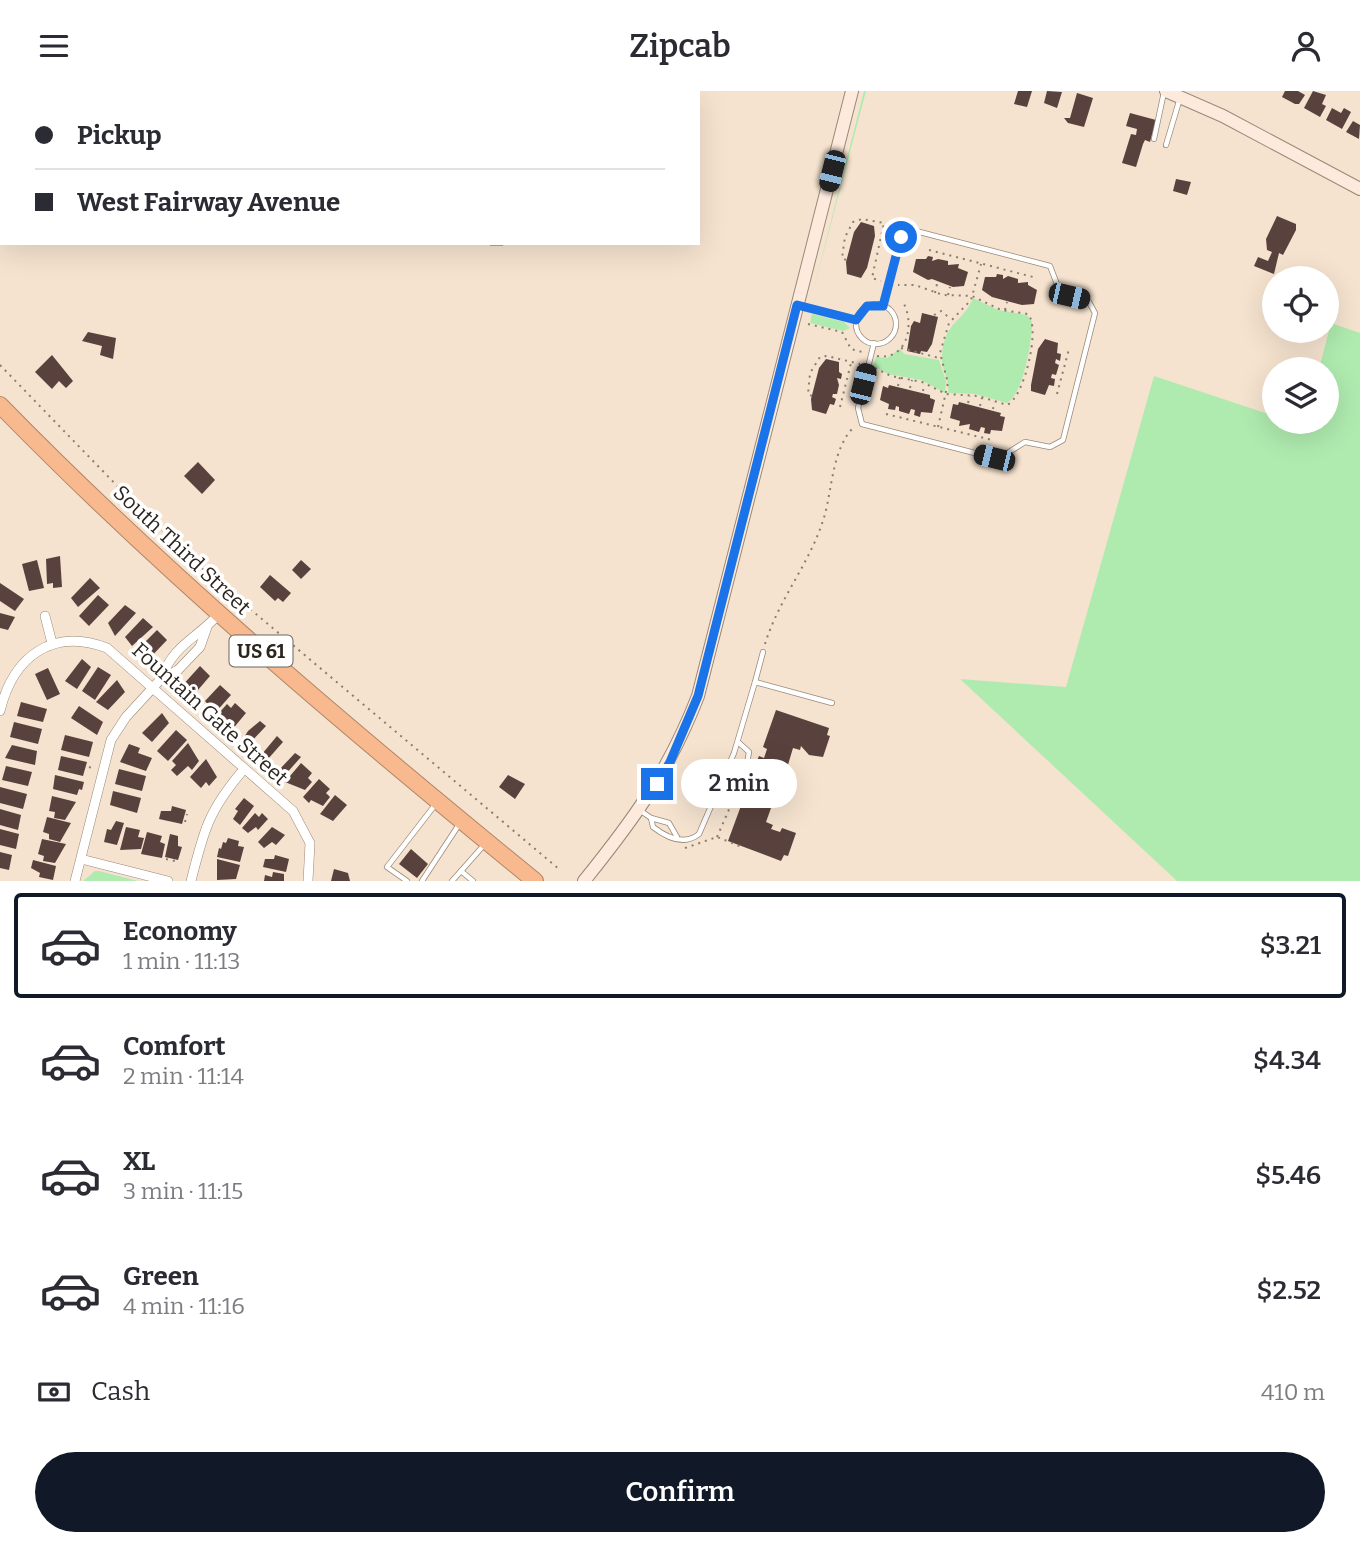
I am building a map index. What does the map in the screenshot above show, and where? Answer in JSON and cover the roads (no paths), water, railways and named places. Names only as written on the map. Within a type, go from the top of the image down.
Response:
[{"type":"highway","name":"South Third Street","points":[[0,405],[49,455],[219,614],[487,842],[518,875],[535,881]]},
{"type":"street","points":[[584,881],[640,810],[670,762],[698,696],[852,91]]},
{"type":"street","points":[[1165,91],[1236,122],[1360,189]]},
{"type":"street","points":[[75,881],[111,740],[157,683],[167,662],[189,638],[207,627],[219,614]]},
{"type":"street","points":[[0,711],[5,690],[14,675],[36,653],[52,643],[45,616]]},
{"type":"street","points":[[157,683],[178,670],[200,647],[207,627]]},
{"type":"street","name":"Fountain Gate Street","points":[[52,643],[75,641],[107,648],[157,683],[244,769],[293,811],[310,843],[308,881]]},
{"type":"street","points":[[191,881],[208,819],[244,769]]},
{"type":"street","points":[[81,859],[168,881]]},
{"type":"lane","points":[[1154,139],[1165,91]]},
{"type":"lane","points":[[1166,145],[1180,97]]},
{"type":"lane","points":[[874,344],[858,406],[860,422],[998,459],[1025,442],[1058,445],[1063,440],[1095,313],[1089,302],[1060,292],[1053,268],[1047,264],[917,230],[904,233],[899,242],[883,306]]},
{"type":"lane","points":[[797,305],[856,320]]},
{"type":"lane","points":[[867,306],[883,306],[893,315],[895,328],[886,341],[874,344],[860,336],[856,320],[867,306]]},
{"type":"lane","points":[[651,818],[653,827],[668,838],[690,839],[699,834],[738,742],[763,652]]},
{"type":"lane","points":[[755,682],[832,703]]},
{"type":"lane","points":[[738,742],[749,753],[746,770]]},
{"type":"lane","points":[[721,787],[735,791],[741,781]]},
{"type":"lane","points":[[407,881],[387,867],[438,801]]},
{"type":"lane","points":[[640,810],[651,818],[668,823],[677,837]]},
{"type":"lane","points":[[422,881],[462,821]]},
{"type":"lane","points":[[452,881],[487,842]]},
{"type":"lane","points":[[461,871],[473,881]]}]
